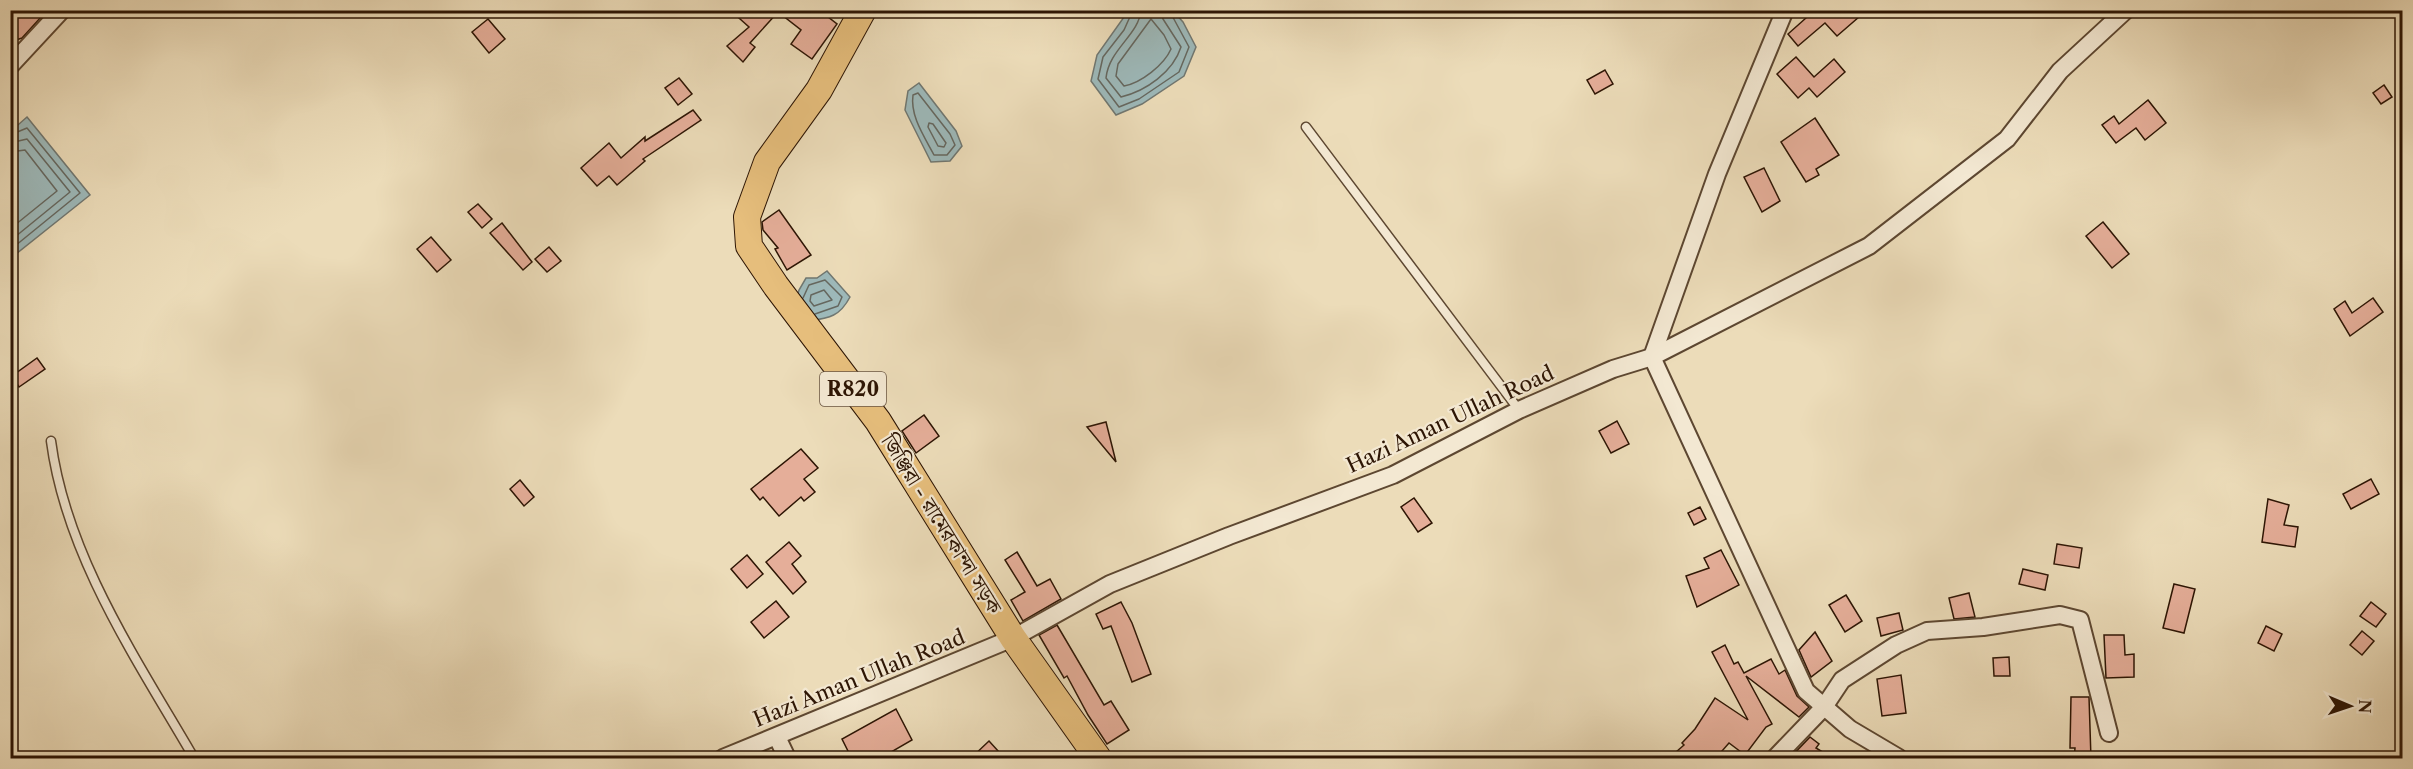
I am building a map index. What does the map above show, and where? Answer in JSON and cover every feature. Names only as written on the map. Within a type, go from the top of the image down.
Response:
[{"type":"main road","name":"জিঞ্জিরা - রামেরকান্দা সড়ক","points":[[863,10],[819,90],[767,162],[747,217],[749,246],[776,286],[878,421],[1013,639],[1098,759]]},
{"type":"street","points":[[10,66],[62,10]]},
{"type":"street","points":[[1785,10],[1717,174],[1652,357],[1806,691],[1850,729],[1899,759]]},
{"type":"street","name":"Hazi Aman Ullah Road","points":[[723,759],[1013,639],[1110,584],[1229,536],[1394,475],[1520,410],[1612,369],[1652,357],[1869,246],[2007,139],[2060,70],[2126,10]]},
{"type":"street","points":[[1775,759],[1824,707],[1842,680],[1896,645],[1927,631],[1983,627],[2060,615],[2080,620],[2109,733]]},
{"type":"street","points":[[777,736],[787,759]]},
{"type":"lane","points":[[1306,127],[1520,410]]},
{"type":"lane","points":[[51,441],[55,476],[112,620],[194,759]]},
{"type":"water","points":[[1129,10],[1173,11],[1183,22],[1196,47],[1184,76],[1142,104],[1116,115],[1091,81],[1097,55]]},
{"type":"water","points":[[919,83],[956,131],[962,146],[950,161],[931,162],[905,110],[908,91]]},
{"type":"water","points":[[27,117],[90,195],[11,258],[11,131]]},
{"type":"water","points":[[827,271],[850,297],[834,315],[809,321],[795,304],[799,290],[806,278],[817,278]]},
{"type":"building","points":[[29,10],[39,10],[42,16],[22,38],[10,42],[10,17]]},
{"type":"building","points":[[730,10],[819,10],[837,24],[812,59],[791,44],[801,30],[778,12],[750,43],[755,47],[743,62],[727,46],[749,27]]},
{"type":"building","points":[[1815,10],[1867,10],[1837,36],[1825,23],[1798,46],[1788,34]]},
{"type":"building","points":[[488,19],[505,39],[489,53],[472,32]]},
{"type":"building","points":[[1796,57],[1814,77],[1834,59],[1845,72],[1817,97],[1809,88],[1798,98],[1777,74]]},
{"type":"building","points":[[1605,70],[1613,84],[1595,94],[1587,80]]},
{"type":"building","points":[[679,78],[692,94],[678,105],[665,88]]},
{"type":"building","points":[[2384,85],[2392,97],[2381,104],[2373,93]]},
{"type":"building","points":[[2148,100],[2166,123],[2145,140],[2136,128],[2116,143],[2102,125],[2114,116],[2119,124]]},
{"type":"building","points":[[693,110],[701,120],[643,159],[645,161],[617,185],[609,176],[597,186],[581,168],[609,143],[621,158],[645,137],[645,141]]},
{"type":"building","points":[[1815,118],[1839,155],[1816,169],[1819,175],[1806,182],[1781,142]]},
{"type":"building","points":[[1764,168],[1780,201],[1762,212],[1744,177]]},
{"type":"building","points":[[478,204],[492,219],[482,228],[468,212]]},
{"type":"building","points":[[779,210],[811,255],[787,270],[775,249],[778,248],[763,230],[762,222]]},
{"type":"building","points":[[2103,222],[2129,254],[2112,268],[2086,236]]},
{"type":"building","points":[[502,223],[532,262],[523,270],[490,233]]},
{"type":"building","points":[[431,237],[451,260],[437,272],[417,249]]},
{"type":"building","points":[[549,247],[561,261],[547,272],[535,259]]},
{"type":"building","points":[[2373,298],[2383,312],[2350,336],[2334,309],[2345,301],[2352,313]]},
{"type":"building","points":[[37,358],[45,369],[19,387],[12,376]]},
{"type":"building","points":[[924,415],[939,436],[916,453],[902,431]]},
{"type":"building","points":[[1617,421],[1629,444],[1611,453],[1599,431]]},
{"type":"building","points":[[1106,422],[1116,462],[1087,427]]},
{"type":"building","points":[[801,449],[818,468],[804,479],[815,492],[804,501],[801,497],[779,516],[763,497],[760,500],[751,489]]},
{"type":"building","points":[[2371,479],[2379,494],[2351,509],[2343,494]]},
{"type":"building","points":[[520,480],[534,497],[524,506],[510,489]]},
{"type":"building","points":[[1414,498],[1432,523],[1418,532],[1401,507]]},
{"type":"building","points":[[2268,499],[2289,505],[2284,525],[2298,527],[2295,547],[2262,542]]},
{"type":"building","points":[[1700,507],[1706,519],[1694,525],[1688,513]]},
{"type":"building","points":[[789,542],[801,556],[792,564],[806,582],[793,594],[766,562]]},
{"type":"building","points":[[2057,544],[2082,548],[2079,568],[2054,564]]},
{"type":"building","points":[[1721,550],[1739,585],[1697,607],[1686,576],[1709,568],[1704,558]]},
{"type":"building","points":[[1017,552],[1037,586],[1050,579],[1061,599],[1023,621],[1011,600],[1025,592],[1005,560]]},
{"type":"building","points":[[747,555],[763,574],[747,588],[731,569]]},
{"type":"building","points":[[2023,569],[2048,575],[2045,590],[2019,584]]},
{"type":"building","points":[[2174,584],[2195,589],[2184,633],[2163,628]]},
{"type":"building","points":[[1969,593],[1975,617],[1954,619],[1949,598]]},
{"type":"building","points":[[1846,595],[1862,621],[1845,632],[1829,605]]},
{"type":"building","points":[[776,601],[789,617],[764,638],[751,622]]},
{"type":"building","points":[[1121,602],[1132,623],[1151,674],[1132,682],[1111,626],[1103,629],[1096,614]]},
{"type":"building","points":[[2371,602],[2386,614],[2376,627],[2360,616]]},
{"type":"building","points":[[1899,613],[1903,630],[1881,636],[1877,618]]},
{"type":"building","points":[[1057,625],[1104,705],[1111,701],[1129,730],[1107,744],[1067,676],[1064,678],[1039,635]]},
{"type":"building","points":[[2266,626],[2282,634],[2274,651],[2258,643]]},
{"type":"building","points":[[2362,631],[2374,641],[2362,655],[2350,645]]},
{"type":"building","points":[[1815,632],[1832,661],[1811,677],[1799,650]]},
{"type":"building","points":[[2104,635],[2124,635],[2125,655],[2134,654],[2134,677],[2106,678]]},
{"type":"building","points":[[1725,645],[1734,664],[1738,662],[1744,673],[1771,659],[1779,674],[1785,670],[1797,696],[1809,707],[1799,717],[1746,676],[1772,724],[1766,727],[1745,755],[1729,743],[1715,759],[1668,759],[1684,745],[1682,743],[1695,729],[1715,698],[1748,720],[1712,652]]},
{"type":"building","points":[[2009,657],[2010,676],[1994,676],[1993,658]]},
{"type":"building","points":[[1901,675],[1906,713],[1882,716],[1877,679]]},
{"type":"building","points":[[2071,697],[2089,697],[2091,759],[2074,759],[2075,748],[2070,748]]},
{"type":"building","points":[[896,709],[912,740],[891,752],[894,759],[852,759],[842,739]]},
{"type":"building","points":[[1810,737],[1819,744],[1816,748],[1834,759],[1789,759]]},
{"type":"building","points":[[989,741],[999,752],[992,759],[970,759]]}]
